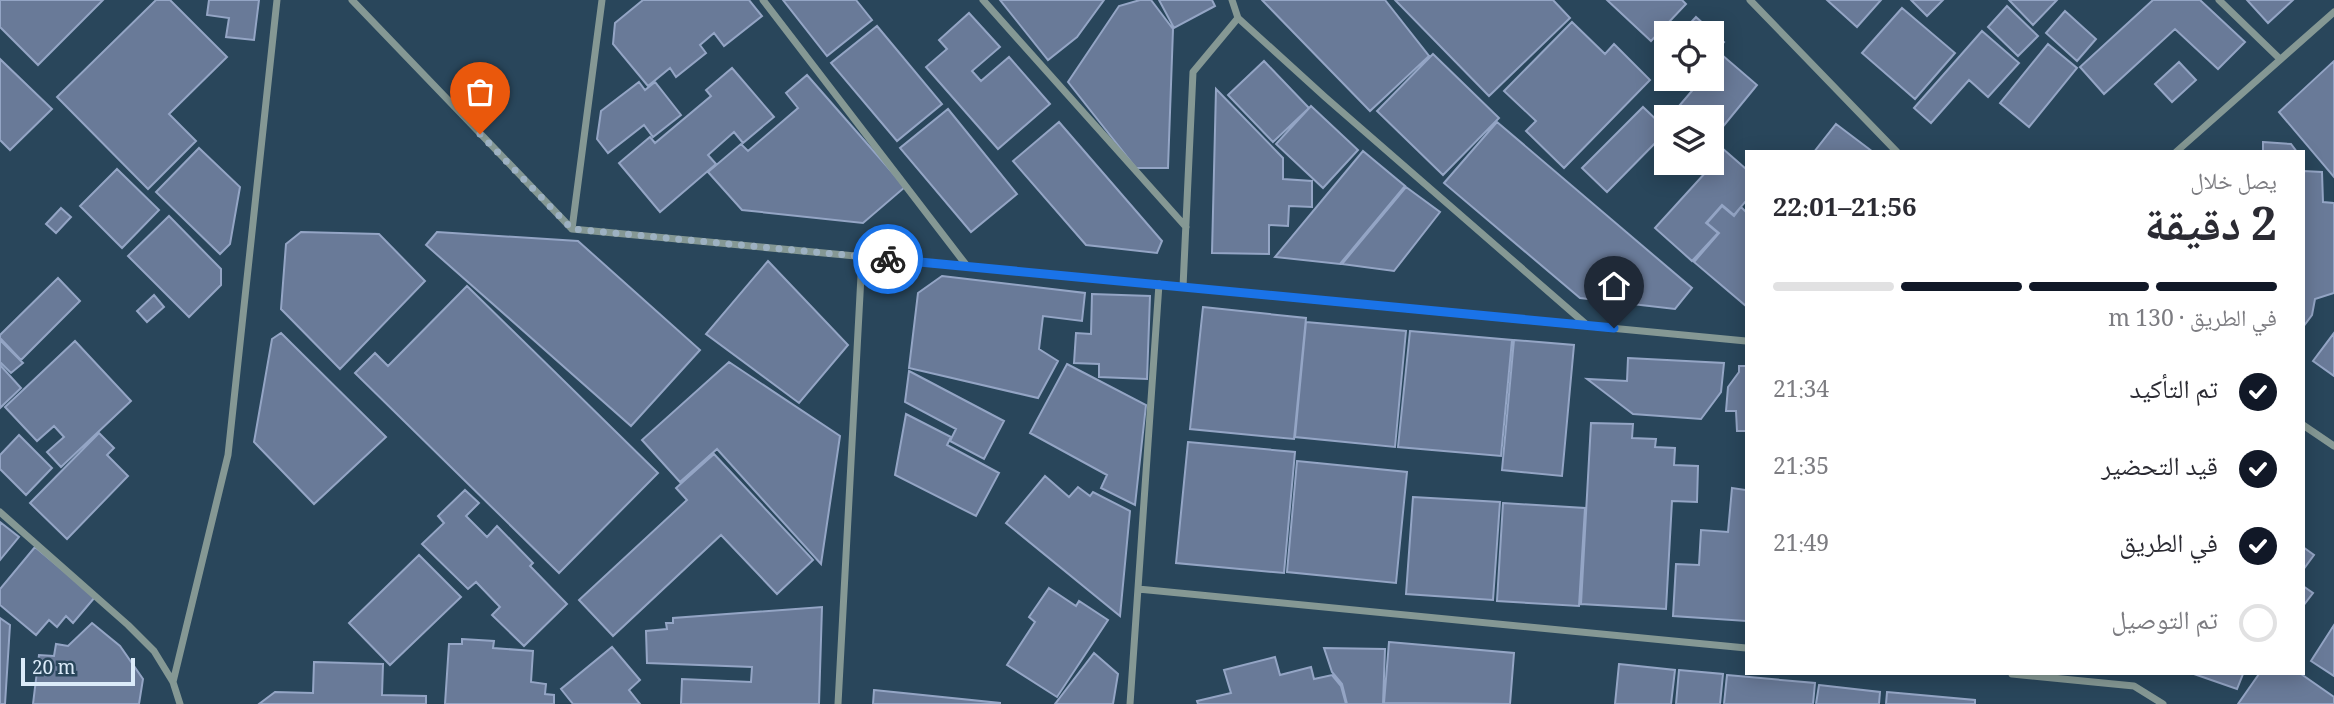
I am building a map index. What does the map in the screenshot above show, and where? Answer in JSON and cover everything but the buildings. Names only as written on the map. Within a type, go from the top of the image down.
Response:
[{"type":"street","points":[[173,682],[228,455],[277,0]]},
{"type":"street","points":[[352,0],[572,229],[1745,341]]},
{"type":"street","points":[[572,229],[601,0]]},
{"type":"street","points":[[763,0],[967,267]]},
{"type":"street","points":[[982,0],[1186,227]]},
{"type":"street","points":[[1232,0],[1238,18],[1588,326]]},
{"type":"street","points":[[1750,0],[1895,150]]},
{"type":"street","points":[[2219,0],[2280,60]]},
{"type":"street","points":[[2178,150],[2334,12]]},
{"type":"street","points":[[1183,287],[1193,72],[1238,18]]},
{"type":"street","points":[[838,704],[862,257]]},
{"type":"street","points":[[1130,704],[1158,284]]},
{"type":"street","points":[[2305,426],[2334,446]]},
{"type":"street","points":[[0,512],[154,651],[173,682],[180,704]]},
{"type":"street","points":[[1138,589],[1745,648]]},
{"type":"street","points":[[2023,675],[2134,685],[2164,704]]},
{"type":"way so far","points":[[480,134],[572,229],[888,259]]},
{"type":"route","points":[[888,259],[1614,328]]}]
